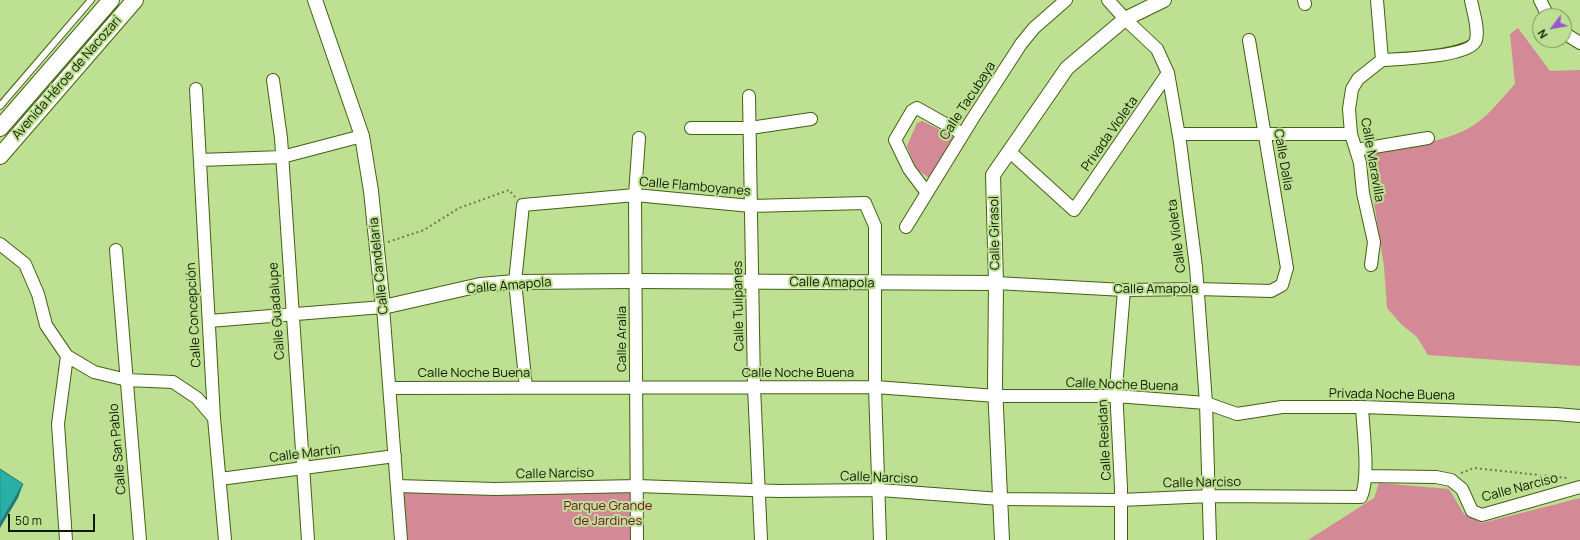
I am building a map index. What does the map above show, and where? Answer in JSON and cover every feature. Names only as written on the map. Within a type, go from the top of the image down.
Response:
[{"type":"main road","name":"Avenida Héroe de Nacozari","points":[[0,128],[111,0]]},
{"type":"main road","name":"Avenida Héroe de Nacozari","points":[[2,148],[135,0]]},
{"type":"street","name":"Calle Candelaria","points":[[315,0],[362,136],[371,191],[390,388],[401,540]]},
{"type":"street","name":"Calle Tacubaya","points":[[906,227],[963,134],[1030,33],[1066,0]]},
{"type":"street","name":"Calle Violeta","points":[[1108,0],[1157,50],[1168,74],[1179,134],[1197,289],[1206,403],[1210,496],[1210,540]]},
{"type":"street","name":"Calle Girasol","points":[[1002,540],[996,396],[994,174],[1066,68],[1125,19],[1164,0]]},
{"type":"street","points":[[1377,0],[1382,60],[1433,56],[1470,49],[1476,42],[1477,31],[1471,0]]},
{"type":"street","name":"Calle Dalia","points":[[1249,40],[1287,268],[1282,284]]},
{"type":"street","name":"Calle Maravilla","points":[[1371,265],[1374,242],[1356,150],[1351,134],[1350,109],[1352,89],[1358,79],[1382,60]]},
{"type":"street","name":"Privada Violeta","points":[[1010,151],[1074,210],[1168,74]]},
{"type":"street","name":"Calle Guadalupe","points":[[273,80],[282,157],[291,314],[308,540]]},
{"type":"street","name":"Calle Concepción","points":[[196,88],[214,418],[225,540]]},
{"type":"street","name":"Calle Tulipanes","points":[[749,96],[754,387],[760,490],[761,540]]},
{"type":"street","points":[[927,193],[909,169],[895,140],[912,111],[917,108],[963,134]]},
{"type":"street","points":[[691,128],[750,128],[811,119]]},
{"type":"street","points":[[1179,134],[1351,134]]},
{"type":"street","points":[[200,160],[282,157],[362,136]]},
{"type":"street","name":"Calle Aralia","points":[[638,540],[635,195],[639,138]]},
{"type":"street","points":[[1356,150],[1428,138]]},
{"type":"street","name":"Calle Flamboyanes","points":[[523,205],[635,195],[752,206],[866,203],[875,226],[876,284]]},
{"type":"street","points":[[523,205],[516,282],[526,387]]},
{"type":"street","points":[[0,244],[25,264],[38,294],[46,325],[67,356],[94,372],[127,380],[174,382],[197,398],[214,418]]},
{"type":"street","name":"Calle San Pablo","points":[[116,250],[140,540]]},
{"type":"street","name":"Calle Amapola","points":[[383,307],[480,285],[516,282],[636,281],[996,284],[1124,290],[1197,289],[1271,291],[1282,284]]},
{"type":"street","points":[[876,284],[874,386],[880,490],[880,540]]},
{"type":"street","name":"Calle Residan","points":[[1121,540],[1121,500],[1116,396],[1124,290]]},
{"type":"street","points":[[209,322],[383,307]]},
{"type":"street","points":[[66,540],[58,424],[67,356]]},
{"type":"street","name":"Calle Noche Buena","points":[[390,388],[874,386],[996,396],[1116,396],[1206,403]]},
{"type":"street","name":"Privada Noche Buena","points":[[1206,403],[1237,414],[1282,407],[1362,407],[1580,416]]},
{"type":"street","points":[[1362,407],[1365,476],[1436,477],[1451,480]]},
{"type":"street","name":"Calle Martín","points":[[220,479],[395,456]]},
{"type":"street","name":"Calle Narciso","points":[[397,486],[495,489],[637,486],[760,490],[880,490],[1000,499],[1121,500],[1210,496],[1361,497],[1364,489],[1365,476]]},
{"type":"street","name":"Calle Narciso","points":[[1451,480],[1462,489],[1472,511],[1482,515],[1576,482]]},
{"type":"lane","points":[[1,105],[91,0]]},
{"type":"path","points":[[377,246],[424,230],[459,208],[509,190],[523,205]]},
{"type":"path","points":[[1451,480],[1467,469],[1474,468],[1576,482]]},
{"type":"green space","points":[[1518,28],[1550,71],[1580,70],[1580,366],[1428,355],[1417,337],[1401,324],[1387,308],[1384,266],[1366,151],[1442,139],[1465,130],[1479,121],[1492,110],[1515,84],[1510,34]]},
{"type":"green space","points":[[922,121],[955,137],[932,180],[915,168],[907,146],[917,123]]},
{"type":"green space","points":[[1379,483],[1449,489],[1464,514],[1482,523],[1580,498],[1580,540],[1308,540],[1374,498]]},
{"type":"green space","name":"Parque Grande de Jardines","points":[[397,486],[637,486],[637,540],[401,540]]},
{"type":"building","points":[[0,469],[23,484],[0,523]]}]
